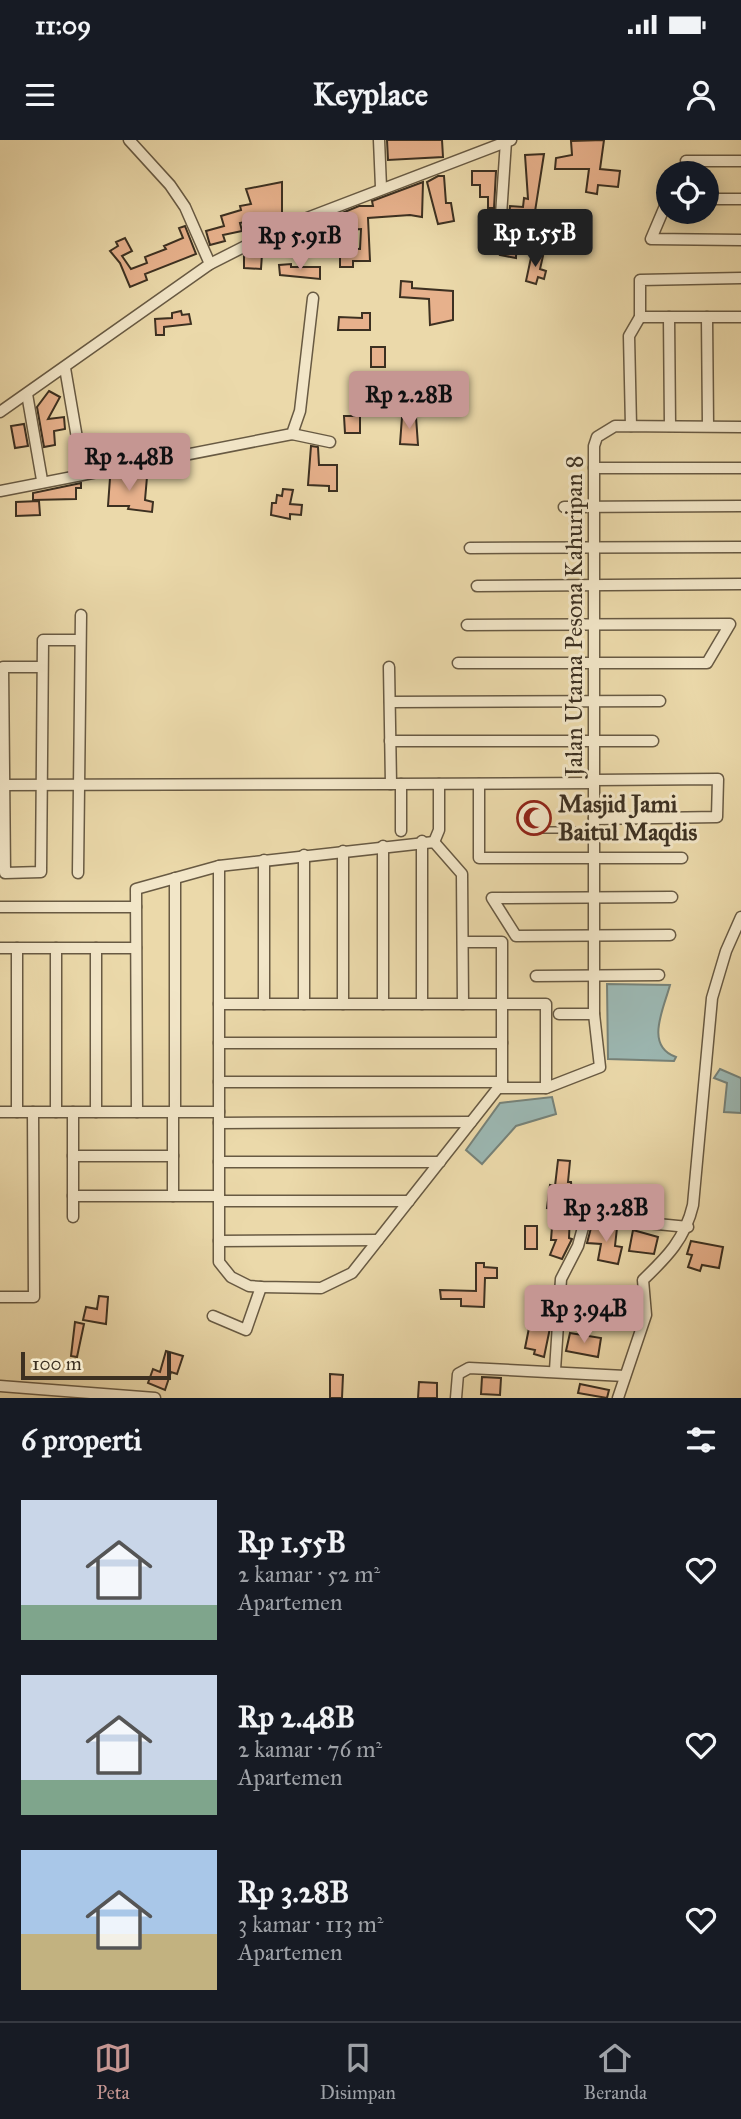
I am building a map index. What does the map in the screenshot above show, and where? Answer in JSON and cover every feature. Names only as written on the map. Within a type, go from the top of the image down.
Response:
[{"type":"street","points":[[129,140],[170,185],[185,207],[210,264]]},
{"type":"street","points":[[379,140],[381,187]]},
{"type":"street","points":[[0,412],[210,264],[281,228],[381,187],[509,141],[500,230]]},
{"type":"street","points":[[719,161],[741,161]]},
{"type":"street","points":[[719,199],[741,199]]},
{"type":"street","points":[[657,224],[651,239],[741,240]]},
{"type":"street","points":[[631,426],[629,336],[640,317],[639,283],[644,278],[741,278]]},
{"type":"street","points":[[292,434],[300,411],[313,298]]},
{"type":"street","points":[[640,317],[741,317]]},
{"type":"street","points":[[669,317],[670,426]]},
{"type":"street","points":[[707,317],[708,426]]},
{"type":"street","points":[[65,368],[83,473]]},
{"type":"street","points":[[27,394],[42,480]]},
{"type":"street","name":"Jalan Utama Pesona Kahuripan 8","points":[[546,1088],[600,1068],[594,1014],[594,468],[597,437],[615,426],[741,427]]},
{"type":"street","points":[[0,491],[42,480],[292,434],[330,442]]},
{"type":"street","points":[[594,468],[741,468]]},
{"type":"street","points":[[564,508],[741,506]]},
{"type":"street","points":[[470,548],[741,547]]},
{"type":"street","points":[[477,586],[741,584]]},
{"type":"street","points":[[78,873],[80,615]]},
{"type":"street","points":[[458,663],[707,663],[730,624],[467,625]]},
{"type":"street","points":[[43,667],[3,667],[2,785],[5,873],[41,872],[42,785],[43,667],[43,639],[80,640]]},
{"type":"street","points":[[389,667],[390,741],[401,831]]},
{"type":"street","points":[[390,702],[660,701]]},
{"type":"street","points":[[390,741],[653,741]]},
{"type":"street","points":[[2,785],[479,784],[718,779],[717,817],[594,825]]},
{"type":"street","points":[[434,842],[439,830],[439,784]]},
{"type":"street","points":[[479,784],[479,858],[682,858]]},
{"type":"street","points":[[422,841],[422,1004]]},
{"type":"street","points":[[137,1112],[136,889],[219,866],[422,841],[434,842],[462,874],[463,1004]]},
{"type":"street","points":[[383,846],[383,1004]]},
{"type":"street","points":[[343,851],[343,1004]]},
{"type":"street","points":[[304,855],[304,1004]]},
{"type":"street","points":[[264,860],[264,1004]]},
{"type":"street","points":[[219,866],[219,1262],[231,1277],[249,1286],[321,1288],[352,1273],[500,1085],[502,942],[463,942]]},
{"type":"street","points":[[173,1196],[175,878]]},
{"type":"street","points":[[670,935],[516,936],[492,898],[673,897]]},
{"type":"street","points":[[0,907],[136,907]]},
{"type":"street","points":[[618,1398],[646,1315],[643,1280],[670,1255],[688,1227],[712,998],[726,950],[741,916]]},
{"type":"street","points":[[0,948],[136,948]]},
{"type":"street","points":[[17,948],[17,1112]]},
{"type":"street","points":[[56,948],[56,1112]]},
{"type":"street","points":[[96,948],[96,1112]]},
{"type":"street","points":[[536,976],[659,975]]},
{"type":"street","points":[[219,1004],[546,1004],[546,1088],[500,1085],[219,1082]]},
{"type":"street","points":[[559,1014],[594,1014]]},
{"type":"street","points":[[219,1043],[502,1043]]},
{"type":"street","points":[[0,1112],[174,1112],[219,1117],[471,1122]]},
{"type":"street","points":[[0,1297],[33,1297],[33,1112]]},
{"type":"street","points":[[73,1112],[74,1217]]},
{"type":"street","points":[[74,1156],[173,1156]]},
{"type":"street","points":[[219,1162],[440,1162]]},
{"type":"street","points":[[74,1196],[409,1201]]},
{"type":"street","points":[[555,1370],[561,1279],[578,1246],[585,1220],[596,1218],[688,1227]]},
{"type":"street","points":[[219,1241],[378,1240]]},
{"type":"street","points":[[213,1316],[246,1330],[261,1287]]},
{"type":"street","points":[[457,1398],[458,1374],[469,1368],[555,1370],[625,1376]]},
{"type":"street","points":[[0,1385],[155,1398]]},
{"type":"lane","points":[[534,830],[594,825]]},
{"type":"water","points":[[607,984],[670,985],[658,1035],[666,1052],[676,1057],[674,1061],[608,1059]]},
{"type":"water","points":[[720,1069],[741,1078],[741,1113],[724,1112],[727,1083],[714,1078]]},
{"type":"water","points":[[552,1097],[556,1114],[516,1126],[482,1164],[466,1150],[500,1103]]},
{"type":"building","points":[[387,140],[442,140],[443,157],[388,160]]},
{"type":"building","points":[[604,140],[600,169],[620,171],[618,187],[598,185],[597,194],[586,192],[589,169],[555,169],[556,158],[572,155],[571,141]]},
{"type":"building","points":[[544,154],[534,218],[517,216],[516,258],[500,255],[508,231],[510,206],[523,207],[524,198],[528,199],[525,155]]},
{"type":"building","points":[[472,171],[496,171],[494,208],[488,208],[488,197],[480,197],[480,185],[472,185]]},
{"type":"building","points":[[444,176],[446,203],[451,203],[454,221],[438,224],[427,182]]},
{"type":"building","points":[[282,182],[282,213],[258,216],[258,219],[240,223],[242,231],[223,235],[225,241],[210,245],[206,231],[224,226],[221,216],[241,210],[240,206],[251,204],[246,189]]},
{"type":"building","points":[[423,182],[422,217],[410,215],[368,218],[370,261],[353,261],[353,267],[340,267],[340,248],[360,249],[361,229],[344,230],[345,240],[317,243],[315,230],[331,227],[330,218],[359,206],[373,206],[372,201]]},
{"type":"building","points":[[185,226],[196,254],[145,274],[147,280],[130,287],[120,263],[110,251],[118,246],[116,242],[125,238],[132,251],[122,256],[131,269],[147,263],[145,257],[166,249],[164,246],[183,238],[179,228]]},
{"type":"building","points":[[532,253],[543,256],[540,269],[546,271],[544,279],[538,277],[536,284],[526,281]]},
{"type":"building","points":[[262,254],[261,269],[244,268],[244,256]]},
{"type":"building","points":[[291,264],[291,267],[320,267],[320,279],[280,275],[279,265]]},
{"type":"building","points":[[401,281],[412,282],[412,288],[453,291],[453,320],[430,325],[429,299],[400,297]]},
{"type":"building","points":[[181,311],[182,315],[189,314],[191,324],[164,327],[164,335],[156,335],[155,319],[172,318],[172,313]]},
{"type":"building","points":[[362,313],[370,313],[370,330],[338,330],[339,317],[362,318]]},
{"type":"building","points":[[371,347],[385,347],[385,367],[371,367]]},
{"type":"building","points":[[49,391],[60,397],[48,419],[64,417],[65,429],[54,431],[55,445],[44,447],[37,407]]},
{"type":"building","points":[[344,416],[360,416],[360,433],[345,433]]},
{"type":"building","points":[[402,417],[416,417],[418,445],[400,444]]},
{"type":"building","points":[[24,424],[28,446],[15,448],[11,426]]},
{"type":"building","points":[[311,446],[318,447],[319,465],[337,465],[337,491],[329,491],[329,486],[308,485]]},
{"type":"building","points":[[125,475],[147,477],[145,500],[153,502],[152,512],[128,509],[129,506],[108,506],[110,478]]},
{"type":"building","points":[[81,483],[81,488],[76,488],[76,499],[33,500],[33,493]]},
{"type":"building","points":[[283,489],[293,490],[290,504],[302,505],[301,515],[290,514],[290,519],[271,515],[272,503],[276,503],[277,495],[282,496]]},
{"type":"building","points":[[39,501],[40,515],[16,516],[16,502]]},
{"type":"building","points":[[558,1160],[570,1161],[568,1182],[571,1182],[572,1193],[558,1194],[556,1209],[547,1208],[550,1185],[555,1186]]},
{"type":"building","points":[[553,1214],[570,1215],[569,1238],[572,1239],[562,1259],[550,1255],[556,1240],[551,1240]]},
{"type":"building","points":[[525,1226],[537,1226],[537,1249],[525,1249]]},
{"type":"building","points":[[591,1228],[617,1228],[615,1246],[622,1247],[618,1264],[598,1260],[601,1244],[587,1243]]},
{"type":"building","points":[[633,1230],[658,1237],[654,1254],[629,1251]]},
{"type":"building","points":[[691,1241],[723,1247],[719,1268],[702,1265],[700,1271],[688,1267],[692,1255],[687,1254]]},
{"type":"building","points":[[476,1263],[497,1268],[497,1278],[485,1278],[484,1307],[461,1306],[461,1299],[441,1299],[440,1290],[476,1291]]},
{"type":"building","points":[[99,1296],[108,1297],[106,1324],[83,1320],[86,1307],[97,1309]]},
{"type":"building","points":[[75,1322],[84,1324],[77,1357],[71,1356]]},
{"type":"building","points":[[530,1323],[550,1328],[544,1357],[534,1354],[535,1350],[525,1348]]},
{"type":"building","points":[[570,1333],[601,1338],[598,1357],[566,1351]]},
{"type":"building","points":[[166,1351],[183,1356],[177,1374],[171,1372],[165,1390],[148,1383],[153,1369],[160,1372]]},
{"type":"building","points":[[330,1374],[343,1375],[342,1398],[330,1398]]},
{"type":"building","points":[[482,1377],[501,1378],[500,1395],[481,1394]]},
{"type":"building","points":[[419,1382],[437,1383],[437,1398],[418,1398]]},
{"type":"building","points":[[580,1384],[609,1390],[607,1398],[578,1393]]},
{"type":"place","name":"Masjid Jami Baitul Maqdis","points":[[534,818]]}]
